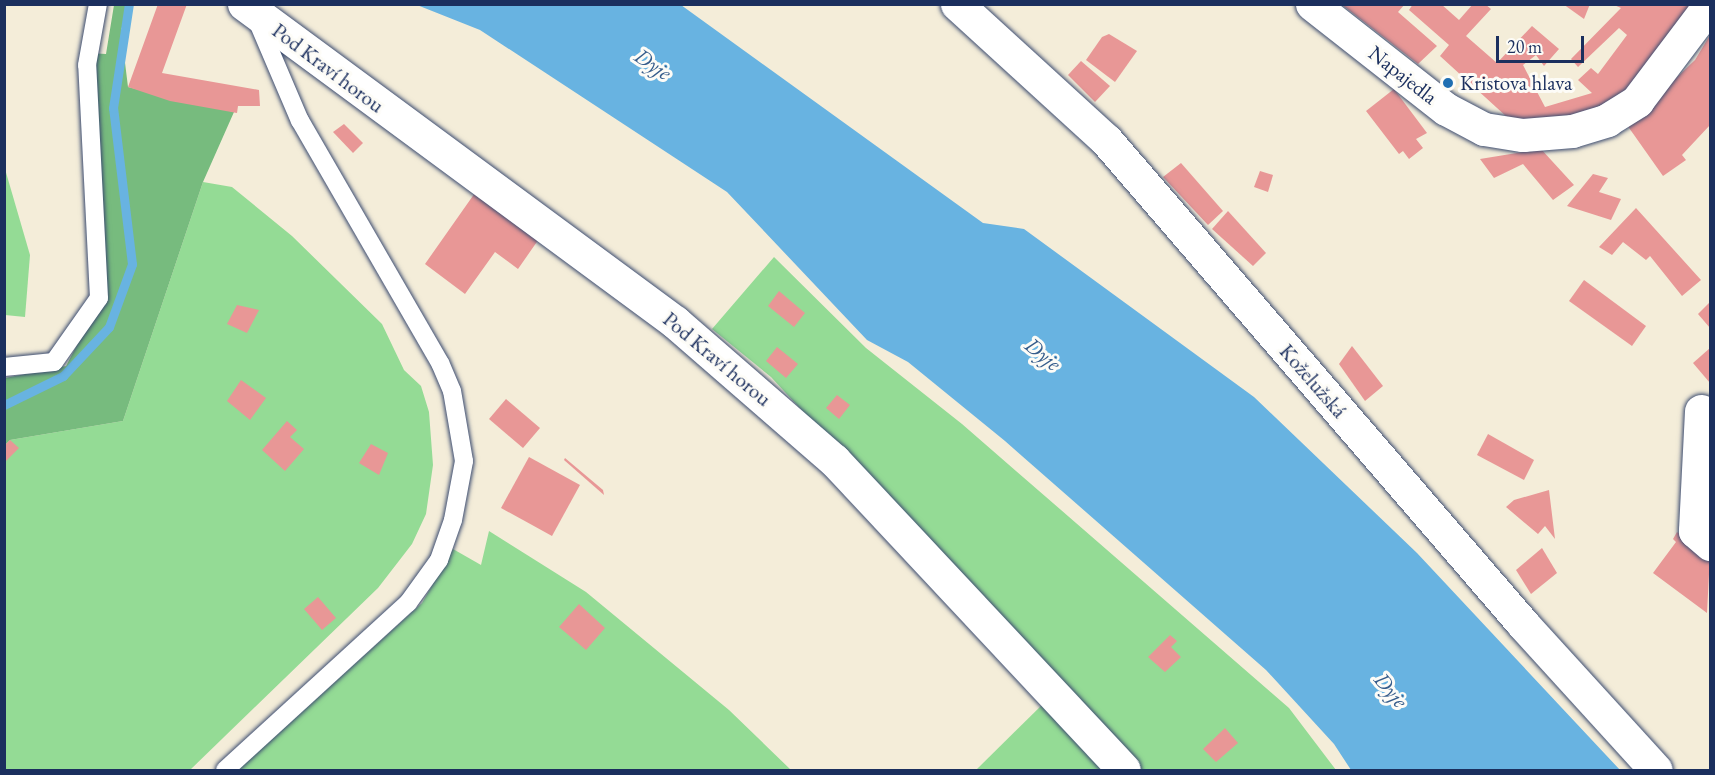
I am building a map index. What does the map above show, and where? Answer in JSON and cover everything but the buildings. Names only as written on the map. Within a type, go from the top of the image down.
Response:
[{"type":"street","name":"Koželužská","points":[[957,4],[1106,140],[1523,624],[1656,771]]},
{"type":"street","name":"Napajedla","points":[[1312,4],[1446,109],[1484,129],[1523,135],[1572,131],[1607,120],[1637,101],[1710,4]]},
{"type":"street","name":"Pod Kraví horou","points":[[249,8],[684,330],[834,460],[1124,771]]},
{"type":"street","points":[[1701,411],[1695,531],[1710,544]]},
{"type":"lane","points":[[4,367],[54,362],[99,298],[87,65],[98,4]]},
{"type":"lane","points":[[225,771],[408,603],[439,560],[453,520],[464,461],[452,391],[440,363],[300,121],[249,8]]},
{"type":"green space","points":[[114,5],[130,5],[121,30],[128,87],[234,112],[203,182],[123,421],[10,440],[5,445],[5,378],[66,366],[106,290],[89,53],[106,54]]},
{"type":"green space","points":[[5,169],[30,255],[25,317],[5,315]]},
{"type":"green space","points":[[203,182],[232,187],[292,236],[382,324],[404,370],[421,386],[429,412],[433,465],[426,514],[412,544],[378,588],[190,770],[5,770],[5,445],[10,440],[123,421]]},
{"type":"green space","points":[[774,257],[866,348],[962,424],[1289,708],[1336,770],[1135,770],[771,377],[712,329]]},
{"type":"green space","points":[[489,531],[586,592],[729,710],[791,770],[238,770],[422,603],[453,549],[481,565]]},
{"type":"green space","points":[[1047,700],[1110,770],[976,770]]},
{"type":"water","name":"Dyje","points":[[417,5],[681,5],[983,223],[1024,229],[1254,397],[1417,553],[1620,770],[1351,770],[1334,744],[1266,670],[1005,441],[908,362],[867,340],[727,192],[480,30]]},
{"type":"waterway","points":[[4,405],[63,376],[109,327],[132,264],[113,108],[129,4]]},
{"type":"place","name":"Kristova hlava","points":[[1448,83]]}]
